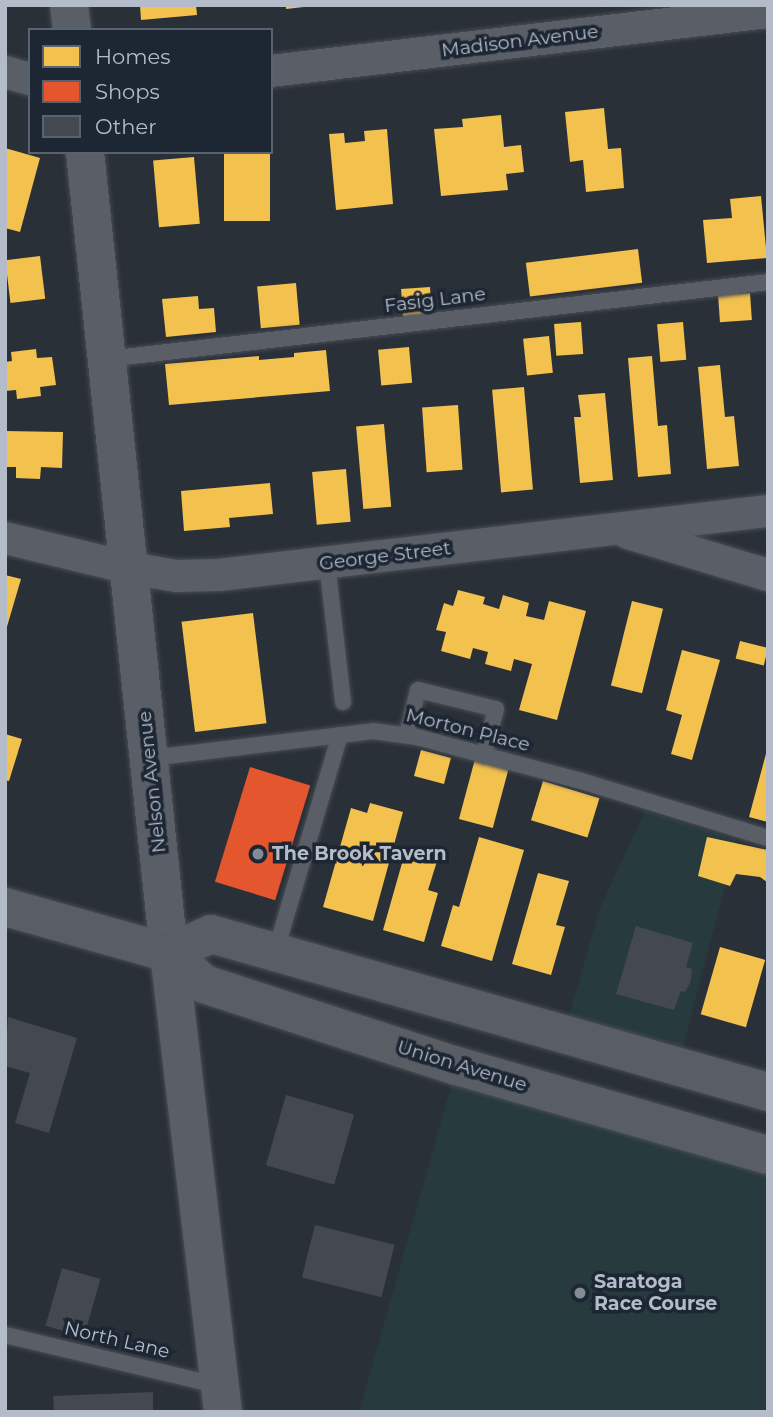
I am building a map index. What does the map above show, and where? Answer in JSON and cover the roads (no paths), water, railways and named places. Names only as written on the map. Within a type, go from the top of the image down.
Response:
[{"type":"main road","name":"Union Avenue","points":[[5,907],[169,953],[204,984],[457,1066],[768,1155]]},
{"type":"main road","points":[[169,953],[211,934],[768,1092]]},
{"type":"street","points":[[69,5],[72,28]]},
{"type":"street","name":"Madison Avenue","points":[[273,71],[768,12]]},
{"type":"street","points":[[5,72],[28,78]]},
{"type":"street","name":"Nelson Avenue","points":[[85,154],[151,758],[169,953],[221,1399]]},
{"type":"street","name":"George Street","points":[[5,538],[130,568],[176,576],[219,575],[768,511]]},
{"type":"street","points":[[614,529],[768,575]]},
{"type":"lane","name":"Fasig Lane","points":[[107,359],[768,282]]},
{"type":"lane","points":[[327,563],[343,702]]},
{"type":"lane","points":[[407,735],[418,690],[496,709],[484,755]]},
{"type":"lane","name":"Morton Place","points":[[151,758],[373,731],[407,735],[768,838]]},
{"type":"lane","points":[[275,953],[340,735]]},
{"type":"lane","name":"North Lane","points":[[5,1335],[221,1399]]},
{"type":"place","name":"The Brook Tavern","points":[[258,854]]},
{"type":"place","name":"Saratoga Race Course","points":[[580,1293]]}]
